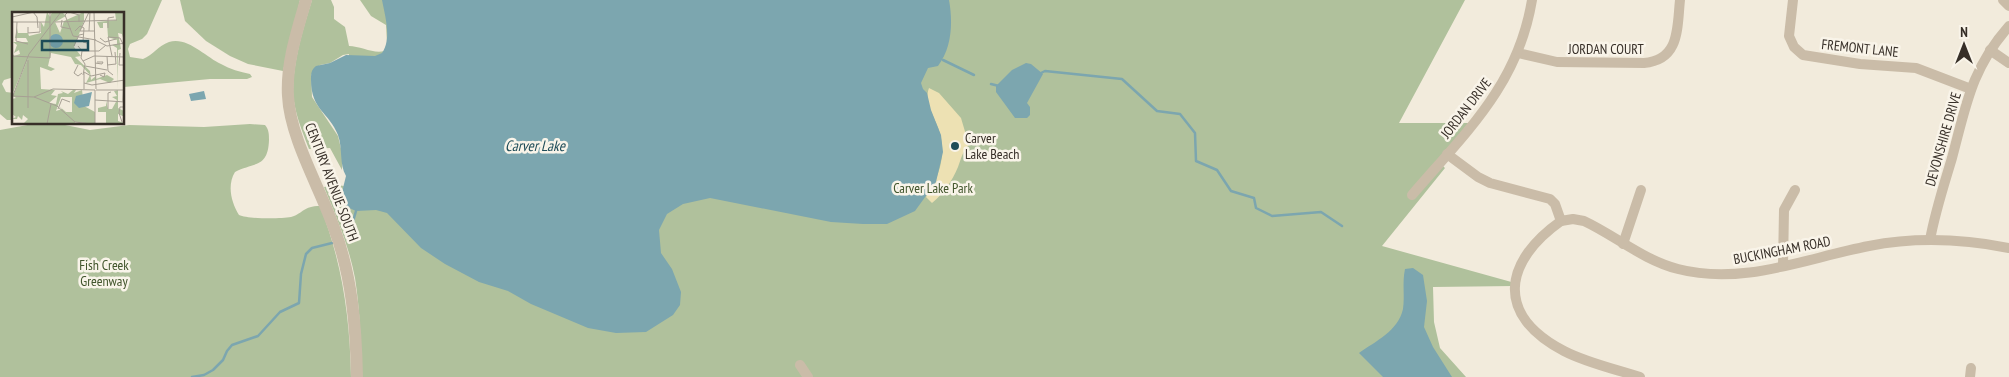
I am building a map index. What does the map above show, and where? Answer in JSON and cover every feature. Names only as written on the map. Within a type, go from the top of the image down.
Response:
[{"type":"street","name":"CENTURY AVENUE SOUTH","points":[[306,0],[291,59],[288,99],[295,130],[334,227],[347,268],[354,319],[357,377]]},
{"type":"street","name":"JORDAN DRIVE","points":[[1412,195],[1492,101],[1518,53],[1527,26],[1532,0]]},
{"type":"street","name":"JORDAN COURT","points":[[1518,53],[1546,61],[1567,63],[1654,62],[1665,56],[1674,44],[1680,0]]},
{"type":"street","name":"FREMONT LANE","points":[[1793,0],[1790,38],[1794,47],[1803,55],[1860,64],[1916,68],[1971,89]]},
{"type":"street","points":[[2002,0],[2009,6]]},
{"type":"street","name":"DEVONSHIRE DRIVE","points":[[1930,240],[1971,89],[1979,68],[1990,50],[2009,26]]},
{"type":"street","points":[[1990,50],[2009,63]]},
{"type":"street","points":[[1447,154],[1478,177],[1490,183],[1550,200],[1555,204],[1561,221],[1537,241],[1525,256],[1517,272],[1514,286],[1518,308],[1534,330],[1563,350],[1640,377]]},
{"type":"street","points":[[1622,244],[1641,190]]},
{"type":"street","points":[[1783,266],[1784,210],[1795,190]]},
{"type":"street","name":"BUCKINGHAM ROAD","points":[[1561,221],[1573,219],[1584,221],[1658,263],[1697,272],[1733,275],[1885,243],[1930,240],[1967,242],[2009,248]]},
{"type":"street","points":[[800,365],[808,377]]},
{"type":"green space","points":[[0,0],[162,0],[147,34],[142,39],[130,44],[128,49],[130,57],[143,59],[169,42],[183,42],[224,66],[250,74],[252,77],[247,79],[210,79],[125,87],[125,12],[12,12],[12,78],[4,80],[2,84],[6,92],[12,93],[12,120],[7,120],[0,114]]},
{"type":"green space","points":[[180,0],[300,0],[283,71],[248,64],[230,56],[206,41],[185,21]]},
{"type":"green space","name":"Carver Lake Park","points":[[312,0],[331,0],[334,7],[334,19],[345,27],[349,46],[380,52],[384,51],[387,43],[386,25],[371,16],[360,0],[1465,0],[1399,123],[1473,123],[1440,163],[1445,168],[1382,246],[1515,283],[1514,286],[1433,287],[1434,322],[1440,348],[1466,377],[362,377],[355,278],[346,243],[324,187],[344,186],[341,193],[347,207],[349,54],[343,55],[330,63],[320,65],[311,75],[312,97],[338,136],[342,153],[342,170],[330,148],[309,149],[295,107],[293,92],[297,57]]},
{"type":"green space","name":"Fish Creek Greenway","points":[[28,125],[65,125],[90,130],[129,125],[204,127],[265,125],[269,138],[266,156],[258,163],[235,172],[231,182],[231,194],[234,205],[239,215],[264,218],[291,217],[307,208],[320,206],[334,248],[347,311],[351,377],[0,377],[0,130]]},
{"type":"sand","name":"Carver Lake Beach","points":[[929,88],[939,93],[961,118],[969,145],[950,182],[932,203],[926,197],[938,175],[942,159],[942,142],[929,105]]},
{"type":"water","name":"Carver Lake","points":[[382,0],[949,0],[951,26],[949,43],[943,59],[938,66],[928,68],[921,83],[927,93],[931,110],[941,135],[943,152],[936,182],[915,211],[887,224],[831,222],[710,198],[683,204],[667,214],[659,230],[661,253],[672,269],[681,292],[680,305],[673,315],[646,332],[616,333],[588,328],[531,304],[508,291],[479,282],[445,264],[421,248],[387,213],[376,210],[356,211],[347,207],[341,196],[346,176],[342,166],[338,135],[317,105],[312,90],[311,74],[316,66],[330,63],[346,55],[375,56],[382,53],[387,41],[387,34]]},
{"type":"water","points":[[1026,63],[1031,64],[1043,74],[1027,103],[1030,107],[1030,115],[1027,118],[1015,118],[996,92],[996,86],[1012,70]]},
{"type":"water","points":[[204,91],[206,99],[191,101],[189,94]]},
{"type":"water","points":[[1413,268],[1423,275],[1427,301],[1424,327],[1433,347],[1452,377],[1383,377],[1359,353],[1385,335],[1400,317],[1403,309],[1405,269]]},
{"type":"waterway","points":[[943,60],[974,75]]},
{"type":"waterway","points":[[1039,74],[1045,71],[1122,79],[1157,111],[1180,114],[1195,133],[1196,161],[1217,170],[1231,191],[1254,198],[1256,208],[1272,216],[1321,212],[1342,226]]},
{"type":"waterway","points":[[991,84],[999,86]]},
{"type":"waterway","points":[[348,239],[356,211]]},
{"type":"waterway","points":[[192,377],[204,375],[213,370],[223,360],[232,345],[258,336],[280,312],[299,303],[301,274],[306,254],[312,248],[332,243]]},
{"type":"place","name":"Carver Lake Beach","points":[[955,146]]}]
